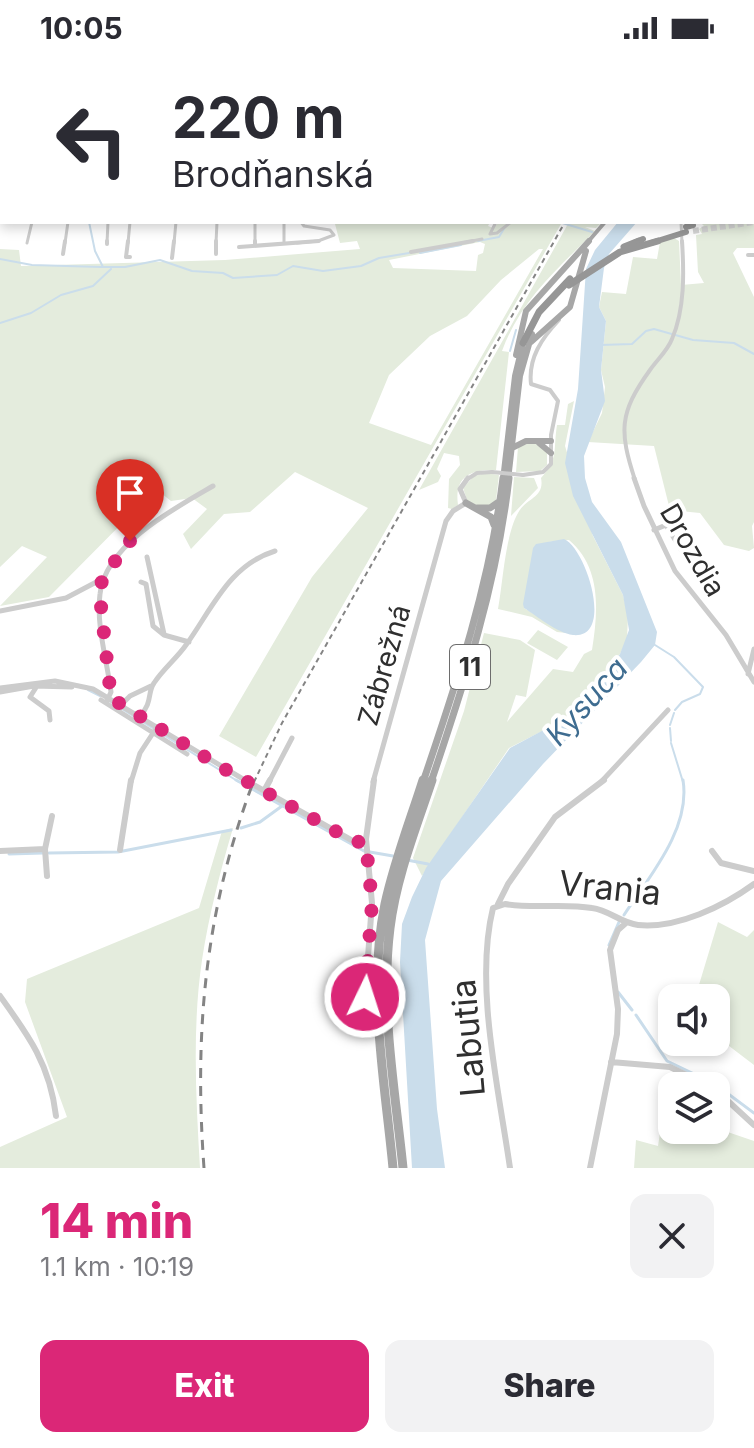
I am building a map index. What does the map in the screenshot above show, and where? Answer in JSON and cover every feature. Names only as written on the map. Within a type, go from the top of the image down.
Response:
[{"type":"highway","points":[[526,343],[539,312],[570,282],[620,252],[688,227]]},
{"type":"highway","points":[[532,334],[544,313],[570,282]]},
{"type":"main road","points":[[526,343],[566,312],[575,296],[580,260],[606,224]]},
{"type":"main road","points":[[516,368],[518,334],[526,311],[598,234]]},
{"type":"main road","points":[[516,368],[532,334]]},
{"type":"main road","name":"11","points":[[403,1168],[386,993],[390,928],[401,858],[485,614],[500,545],[526,343]]},
{"type":"main road","name":"11","points":[[393,1168],[377,994],[382,926],[462,668],[495,537],[516,368]]},
{"type":"main road","points":[[512,448],[526,441],[551,441]]},
{"type":"main road","points":[[537,442],[551,453]]},
{"type":"main road","points":[[466,503],[483,509],[500,501]]},
{"type":"main road","points":[[466,503],[493,520],[495,537]]},
{"type":"street","points":[[27,243],[32,224]]},
{"type":"street","points":[[63,254],[68,224]]},
{"type":"street","points":[[107,224],[104,237],[107,244]]},
{"type":"street","points":[[130,224],[126,257],[130,257]]},
{"type":"street","points":[[172,258],[176,224]]},
{"type":"street","points":[[216,254],[217,224]]},
{"type":"street","points":[[255,224],[255,245]]},
{"type":"street","points":[[284,224],[284,243]]},
{"type":"street","points":[[239,247],[318,241],[334,235],[330,230],[302,224]]},
{"type":"street","points":[[495,224],[490,234],[497,233],[508,224]]},
{"type":"street","name":"Drozdia","points":[[688,227],[684,282],[673,335],[669,347],[645,377],[632,402],[622,436],[635,482],[654,530],[677,575],[726,635],[754,682]]},
{"type":"street","points":[[411,252],[482,239]]},
{"type":"street","points":[[551,453],[558,404],[550,390],[531,384],[530,366],[546,335],[566,312]]},
{"type":"street","name":"Zábrežná","points":[[365,997],[372,903],[367,849],[377,769],[446,521],[453,511],[466,503],[461,493],[462,483],[474,474],[536,474],[548,468],[551,453]]},
{"type":"street","points":[[0,611],[64,600],[90,589],[102,579],[130,541],[213,486]]},
{"type":"street","points":[[654,530],[666,525],[688,561]]},
{"type":"street","points":[[121,705],[130,696],[151,686],[189,642],[214,601],[239,572],[261,555],[275,551]]},
{"type":"street","points":[[147,557],[164,635]]},
{"type":"street","points":[[102,579],[100,597],[107,701]]},
{"type":"street","points":[[141,582],[146,584],[151,621],[164,635],[189,642]]},
{"type":"street","points":[[748,675],[754,649]]},
{"type":"street","points":[[2,689],[75,683],[367,849]]},
{"type":"street","points":[[36,684],[72,687]]},
{"type":"street","points":[[36,684],[30,697],[49,711],[50,720]]},
{"type":"street","points":[[140,716],[148,707],[153,692],[151,686]]},
{"type":"street","points":[[107,701],[140,716],[187,754]]},
{"type":"street","name":"Labutia","points":[[510,1168],[488,1014],[488,928],[491,911],[499,905],[508,884],[555,817],[607,778],[668,710]]},
{"type":"street","points":[[120,850],[133,781],[145,741],[155,730]]},
{"type":"street","points":[[264,791],[292,738]]},
{"type":"street","points":[[47,876],[45,852],[52,816]]},
{"type":"street","points":[[0,851],[45,852]]},
{"type":"street","points":[[712,851],[721,863],[754,871]]},
{"type":"street","name":"Vrania","points":[[499,905],[591,907],[610,911],[627,922],[672,922],[738,895],[754,884]]},
{"type":"street","points":[[590,1168],[618,1015],[611,973],[612,948],[615,933],[627,922]]},
{"type":"street","points":[[0,996],[37,1048],[53,1091],[56,1116]]},
{"type":"street","points":[[611,1062],[670,1067],[680,1072]]},
{"type":"street","points":[[730,1103],[754,1125]]},
{"type":"green space","points":[[335,224],[489,224],[493,228],[497,224],[561,224],[256,757],[219,736],[312,577],[368,508],[295,472],[250,512],[224,514],[191,549],[183,534],[207,509],[192,498],[171,501],[156,489],[49,597],[0,606],[47,557],[22,546],[0,567],[0,249],[19,250],[21,266],[225,260],[360,249],[357,241],[340,243]],"holes":[[[480,242],[485,244],[483,253],[478,255],[476,271],[393,268],[389,260]],[[543,249],[431,445],[369,423],[389,375],[430,336],[467,316],[501,280]]]},
{"type":"green space","points":[[568,224],[600,224],[596,228],[585,227],[595,231],[530,300],[510,332],[502,351],[509,352],[496,470],[471,473],[461,481],[458,505],[448,508],[449,479],[460,465],[459,456],[444,453],[437,469],[441,476],[438,482],[419,490]]},
{"type":"green space","points":[[702,224],[754,224],[754,248],[737,248],[733,253],[754,297],[754,548],[749,551],[724,545],[700,513],[670,510],[654,446],[588,442],[602,413],[605,387],[601,370],[606,321],[599,307],[602,292],[626,294],[633,257],[657,259],[660,242],[674,238],[679,241],[681,285],[704,283],[698,272],[696,235],[702,234],[699,229],[704,226]]},
{"type":"green space","points":[[574,401],[565,446],[593,536],[623,595],[628,616],[627,640],[620,654],[566,719],[509,748],[422,876],[413,858],[464,711],[484,633],[520,640],[535,650],[526,697],[516,695],[507,722],[553,669],[573,672],[584,654],[592,650],[596,621],[595,591],[587,564],[569,540],[548,542],[524,608],[567,633],[557,632],[532,617],[498,609],[507,546],[514,523],[521,508],[540,490],[541,478],[553,459],[557,425],[565,425],[568,404]]},
{"type":"green space","points":[[533,442],[547,451],[547,465],[540,471],[516,472],[518,447]]},
{"type":"green space","points":[[486,473],[499,475],[496,500],[495,504],[479,507],[467,500],[463,488],[474,476]]},
{"type":"green space","points":[[514,477],[534,478],[538,488],[511,516]]},
{"type":"green space","points":[[538,630],[568,647],[557,660],[527,643]]},
{"type":"green space","points":[[233,828],[211,910],[199,986],[196,1064],[200,1168],[0,1168],[0,1147],[67,1117],[25,1002],[27,979],[199,908],[222,831]]},
{"type":"green space","points":[[718,922],[747,937],[754,930],[754,1065],[730,1047],[730,984],[699,984]]},
{"type":"green space","points":[[730,1133],[754,1141],[754,1168],[634,1168],[636,1140],[658,1146],[730,1144]]},
{"type":"water","name":"Kysuca","points":[[616,224],[635,224],[609,254],[604,268],[599,307],[606,321],[601,370],[605,401],[584,456],[585,478],[592,502],[621,542],[657,632],[655,645],[543,764],[441,881],[425,940],[437,1109],[445,1168],[412,1168],[400,962],[402,924],[412,897],[426,868],[510,748],[566,718],[620,654],[629,630],[623,595],[573,496],[565,463],[578,389],[586,269],[595,250]]},
{"type":"water","points":[[564,539],[581,558],[588,574],[594,609],[592,623],[586,632],[573,635],[547,624],[524,608],[523,604],[533,548],[536,544]]},
{"type":"waterway","points":[[89,224],[95,251],[103,267]]},
{"type":"waterway","points":[[566,224],[592,232]]},
{"type":"waterway","points":[[478,241],[499,237],[505,227]]},
{"type":"waterway","points":[[420,253],[461,245]]},
{"type":"waterway","points":[[103,267],[125,267],[160,260],[192,271],[223,273],[233,278],[277,275],[293,266],[323,271],[361,266],[379,258],[409,253]]},
{"type":"waterway","points":[[0,259],[32,265],[103,267]]},
{"type":"waterway","points":[[0,323],[31,313],[61,295],[93,286],[111,269]]},
{"type":"waterway","points":[[600,345],[632,344],[646,331],[654,329],[693,340],[734,343],[754,354]]},
{"type":"waterway","points":[[510,351],[516,330]]},
{"type":"waterway","points":[[655,645],[674,657],[703,687],[700,694],[682,702],[675,710]]},
{"type":"waterway","points":[[88,690],[100,696]]},
{"type":"waterway","points":[[109,701],[239,782]]},
{"type":"waterway","points":[[670,725],[674,713]]},
{"type":"waterway","points":[[670,728],[671,741]]},
{"type":"waterway","points":[[671,743],[683,782]]},
{"type":"waterway","points":[[236,780],[364,851],[393,856]]},
{"type":"waterway","points":[[624,915],[656,869],[674,834],[681,816],[683,780]]},
{"type":"waterway","points":[[241,828],[260,822],[282,806]]},
{"type":"waterway","points":[[49,853],[118,852],[231,830]]},
{"type":"waterway","points":[[9,854],[43,853]]},
{"type":"waterway","points":[[407,860],[428,864]]},
{"type":"waterway","points":[[609,945],[619,922]]},
{"type":"waterway","points":[[618,992],[632,1010]]},
{"type":"waterway","points":[[636,1015],[667,1061],[715,1084],[754,1113]]},
{"type":"tunnel","points":[[693,231],[740,224]]},
{"type":"railway","points":[[254,782],[282,723],[564,224]]},
{"type":"railway","points":[[204,1168],[201,1067],[207,971],[224,876],[254,780]]},
{"type":"route","points":[[130,541],[102,579],[100,597],[111,698],[245,781],[353,841],[366,843],[372,903],[365,997]]}]
